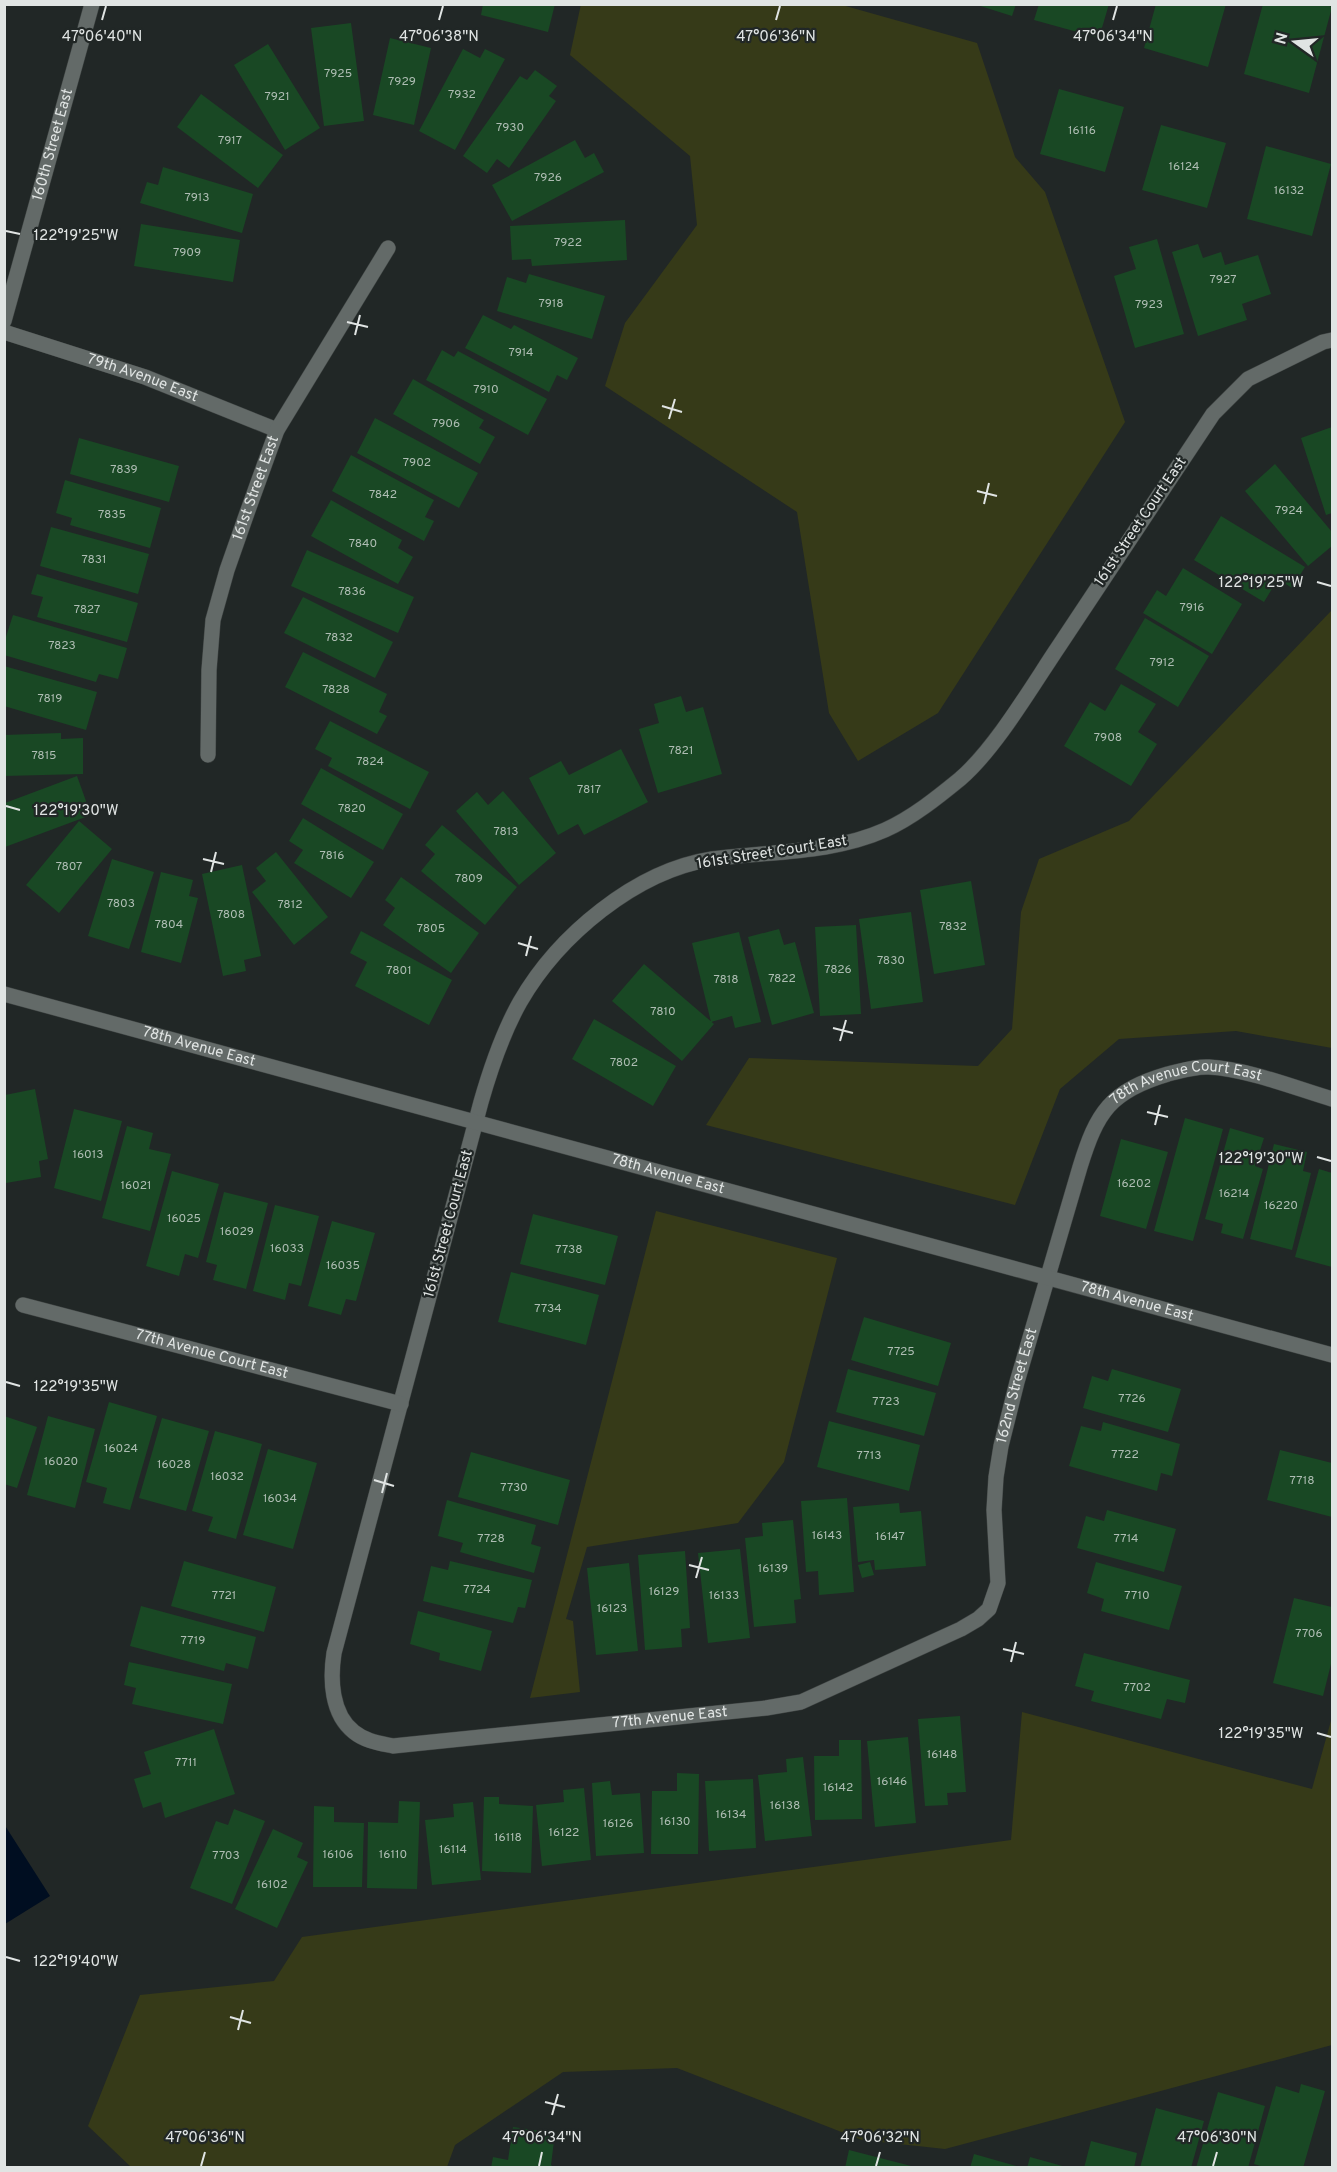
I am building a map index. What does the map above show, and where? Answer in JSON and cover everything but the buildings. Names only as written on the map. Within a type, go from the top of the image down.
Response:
[{"type":"street","name":"160th Street East","points":[[4,321],[92,4]]},
{"type":"street","name":"161st Street East","points":[[208,755],[209,670],[213,620],[226,570],[277,430],[388,248]]},
{"type":"street","name":"79th Avenue East","points":[[4,332],[145,377],[277,430]]},
{"type":"street","name":"161st Street Court East","points":[[340,1715],[331,1675],[334,1653],[476,1122],[503,1035],[521,1001],[540,973],[567,941],[601,910],[664,872],[710,860],[805,850],[850,842],[885,830],[931,801],[963,777],[992,744],[1028,694],[1213,414],[1248,379],[1323,342],[1332,340]]},
{"type":"street","name":"78th Avenue East","points":[[4,994],[1332,1355]]},
{"type":"street","name":"78th Avenue Court East","points":[[1080,1167],[1093,1128],[1107,1106],[1134,1087],[1180,1071],[1208,1066],[1230,1070],[1332,1099]]},
{"type":"street","name":"162nd Street East","points":[[989,1609],[998,1583],[994,1510],[998,1464],[1017,1382],[1080,1167]]},
{"type":"street","name":"77th Avenue Court East","points":[[23,1305],[401,1404]]},
{"type":"street","name":"77th Avenue East","points":[[340,1715],[353,1732],[373,1742],[393,1746],[766,1708],[801,1702],[961,1629],[989,1609]]},
{"type":"green space","points":[[581,4],[842,5],[977,43],[1015,157],[1045,192],[1125,422],[938,713],[858,761],[829,713],[797,512],[605,386],[625,323],[697,225],[690,156],[570,55]]},
{"type":"green space","points":[[1332,610],[1332,1048],[1236,1031],[1119,1039],[1060,1089],[1015,1205],[706,1125],[749,1058],[978,1066],[1012,1029],[1021,912],[1039,859],[1129,821]]},
{"type":"green space","points":[[656,1211],[837,1258],[784,1462],[738,1523],[587,1547],[566,1619],[573,1621],[580,1692],[530,1698]]},
{"type":"green space","points":[[1022,1712],[1312,1789],[1332,1717],[1332,2045],[945,2149],[862,2140],[677,2068],[563,2072],[455,2145],[447,2167],[131,2167],[88,2126],[140,1995],[274,1981],[302,1937],[1011,1840]]},
{"type":"water","points":[[4,1824],[50,1896],[5,1924],[4,1924]]}]
